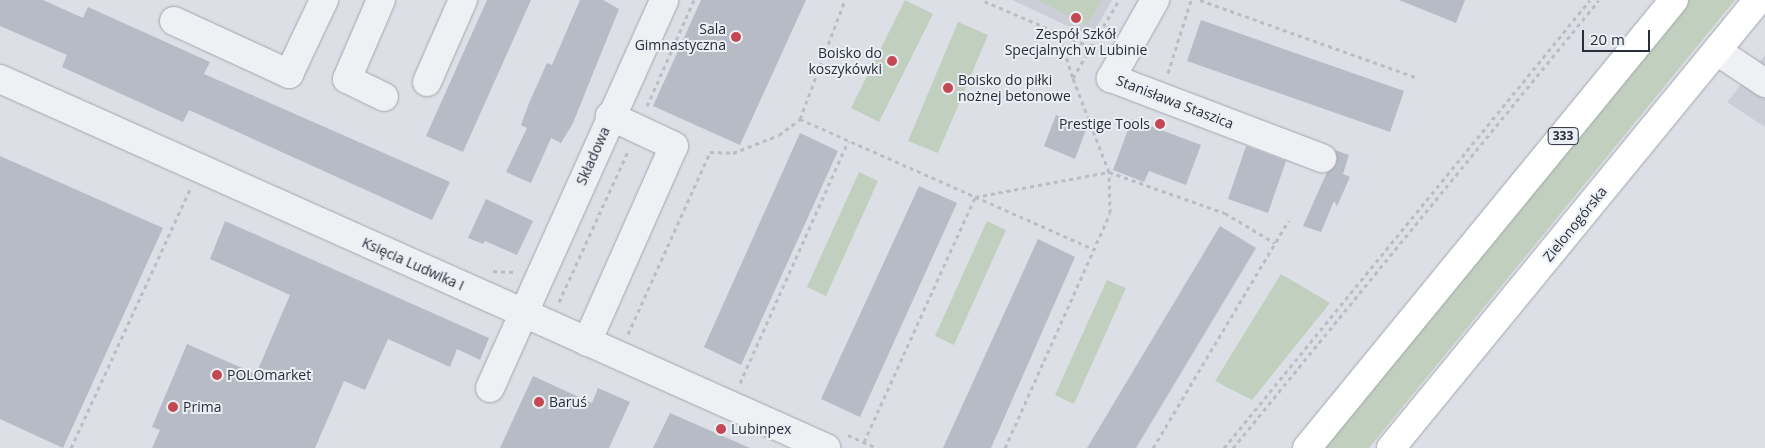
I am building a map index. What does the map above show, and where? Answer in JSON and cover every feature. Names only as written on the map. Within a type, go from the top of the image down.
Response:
[{"type":"main road","name":"333","points":[[1308,448],[1674,0]]},
{"type":"main road","name":"Zielonogórska","points":[[1391,448],[1758,0]]},
{"type":"street","points":[[174,21],[289,74],[324,0]]},
{"type":"street","points":[[381,0],[347,79],[384,97]]},
{"type":"street","points":[[427,82],[464,0]]},
{"type":"street","name":"Składowa","points":[[490,388],[610,116],[664,0]]},
{"type":"street","name":"Stanisława Staszica","points":[[1155,0],[1110,78],[1322,158]]},
{"type":"street","points":[[1716,51],[1765,83]]},
{"type":"street","name":"Księcia Ludwika I","points":[[0,79],[192,185],[523,312],[826,448]]},
{"type":"street","points":[[587,342],[674,146],[610,116]]},
{"type":"path","points":[[549,324],[694,0]]},
{"type":"path","points":[[626,339],[710,152],[733,152],[779,135],[800,119],[845,0]]},
{"type":"path","points":[[982,0],[1059,35],[1091,46]]},
{"type":"path","points":[[1073,78],[1119,0]]},
{"type":"path","points":[[1160,97],[1191,0]]},
{"type":"path","points":[[1200,0],[1418,78]]},
{"type":"path","points":[[1224,448],[1590,0]]},
{"type":"path","points":[[1233,448],[1600,0]]},
{"type":"path","points":[[1006,448],[1110,213],[1109,172],[1073,78],[1059,35]]},
{"type":"path","points":[[800,119],[1094,249]]},
{"type":"path","points":[[738,388],[848,141]]},
{"type":"path","points":[[975,196],[1109,172],[1225,213],[1275,243]]},
{"type":"path","points":[[71,448],[192,185]]},
{"type":"path","points":[[864,442],[975,196]]},
{"type":"path","points":[[1153,448],[1289,220]]},
{"type":"path","points":[[483,270],[519,273]]},
{"type":"shaded area","name":"Zespół Szkół Specjalnych w Lubinie","points":[[1012,0],[1112,0],[1091,37]]},
{"type":"shaded area","points":[[1765,55],[1765,127],[1727,102]]},
{"type":"green space","name":"Boisko do koszykówki","points":[[905,0],[933,14],[879,122],[851,108]]},
{"type":"green space","points":[[1037,0],[1101,0],[1087,25]]},
{"type":"green space","points":[[1687,0],[1735,0],[1369,448],[1314,448]]},
{"type":"green space","name":"Boisko do piłki nożnej betonowe","points":[[958,22],[988,35],[938,153],[908,141]]},
{"type":"green space","points":[[859,172],[878,181],[826,296],[807,287]]},
{"type":"green space","points":[[987,221],[1006,230],[954,345],[935,336]]},
{"type":"green space","points":[[1281,274],[1330,303],[1252,400],[1215,381]]},
{"type":"green space","points":[[1107,280],[1126,288],[1074,404],[1055,395]]},
{"type":"building","points":[[0,0],[43,0],[83,18],[88,7],[210,62],[204,74],[450,182],[432,220],[189,110],[183,122],[62,67],[67,55],[0,26]]},
{"type":"building","points":[[487,0],[531,0],[463,152],[426,136]]},
{"type":"building","points":[[580,0],[603,0],[619,9],[573,123],[561,143],[551,138],[531,183],[506,172],[527,128],[521,125],[529,103],[547,63],[552,65]]},
{"type":"building","name":"Sala Gimnastyczna","points":[[701,0],[806,0],[740,145],[653,106]]},
{"type":"building","points":[[1399,0],[1465,0],[1456,23]]},
{"type":"building","points":[[1201,20],[1404,91],[1390,132],[1187,61]]},
{"type":"building","points":[[1056,115],[1087,127],[1075,159],[1044,146]]},
{"type":"building","points":[[1132,119],[1201,145],[1186,185],[1149,171],[1144,182],[1113,170]]},
{"type":"building","points":[[800,133],[838,151],[741,365],[704,347]]},
{"type":"building","points":[[1246,146],[1286,161],[1268,213],[1228,199]]},
{"type":"building","points":[[1335,150],[1349,155],[1343,174],[1350,177],[1337,206],[1334,201],[1321,232],[1303,226],[1327,172],[1336,164]]},
{"type":"building","points":[[0,156],[163,228],[63,448],[0,419]]},
{"type":"building","points":[[919,186],[957,203],[860,417],[821,399]]},
{"type":"building","points":[[486,199],[533,221],[517,255],[485,241],[483,244],[468,238]]},
{"type":"building","points":[[225,221],[489,338],[480,360],[457,349],[450,367],[388,339],[365,390],[344,381],[315,448],[152,448],[160,430],[152,427],[187,344],[256,374],[290,295],[210,259]]},
{"type":"building","points":[[1220,226],[1256,248],[1136,448],[1087,448]]},
{"type":"building","points":[[1038,239],[1075,257],[991,448],[943,448]]},
{"type":"building","points":[[533,376],[592,403],[598,388],[630,402],[609,448],[500,448]]},
{"type":"building","points":[[670,413],[750,448],[653,448]]},
{"type":"place","name":"Zespół Szkół Specjalnych w Lubinie","points":[[1076,18]]},
{"type":"place","name":"Sala Gimnastyczna","points":[[736,37]]},
{"type":"place","name":"Boisko do koszykówki","points":[[892,61]]},
{"type":"place","name":"Boisko do piłki nożnej betonowe","points":[[948,88]]},
{"type":"place","name":"Prestige Tools","points":[[1160,124]]},
{"type":"place","name":"POLOmarket","points":[[217,375]]},
{"type":"place","name":"Baruś","points":[[539,402]]},
{"type":"place","name":"Prima","points":[[173,407]]},
{"type":"place","name":"Lubinpex","points":[[721,429]]}]
